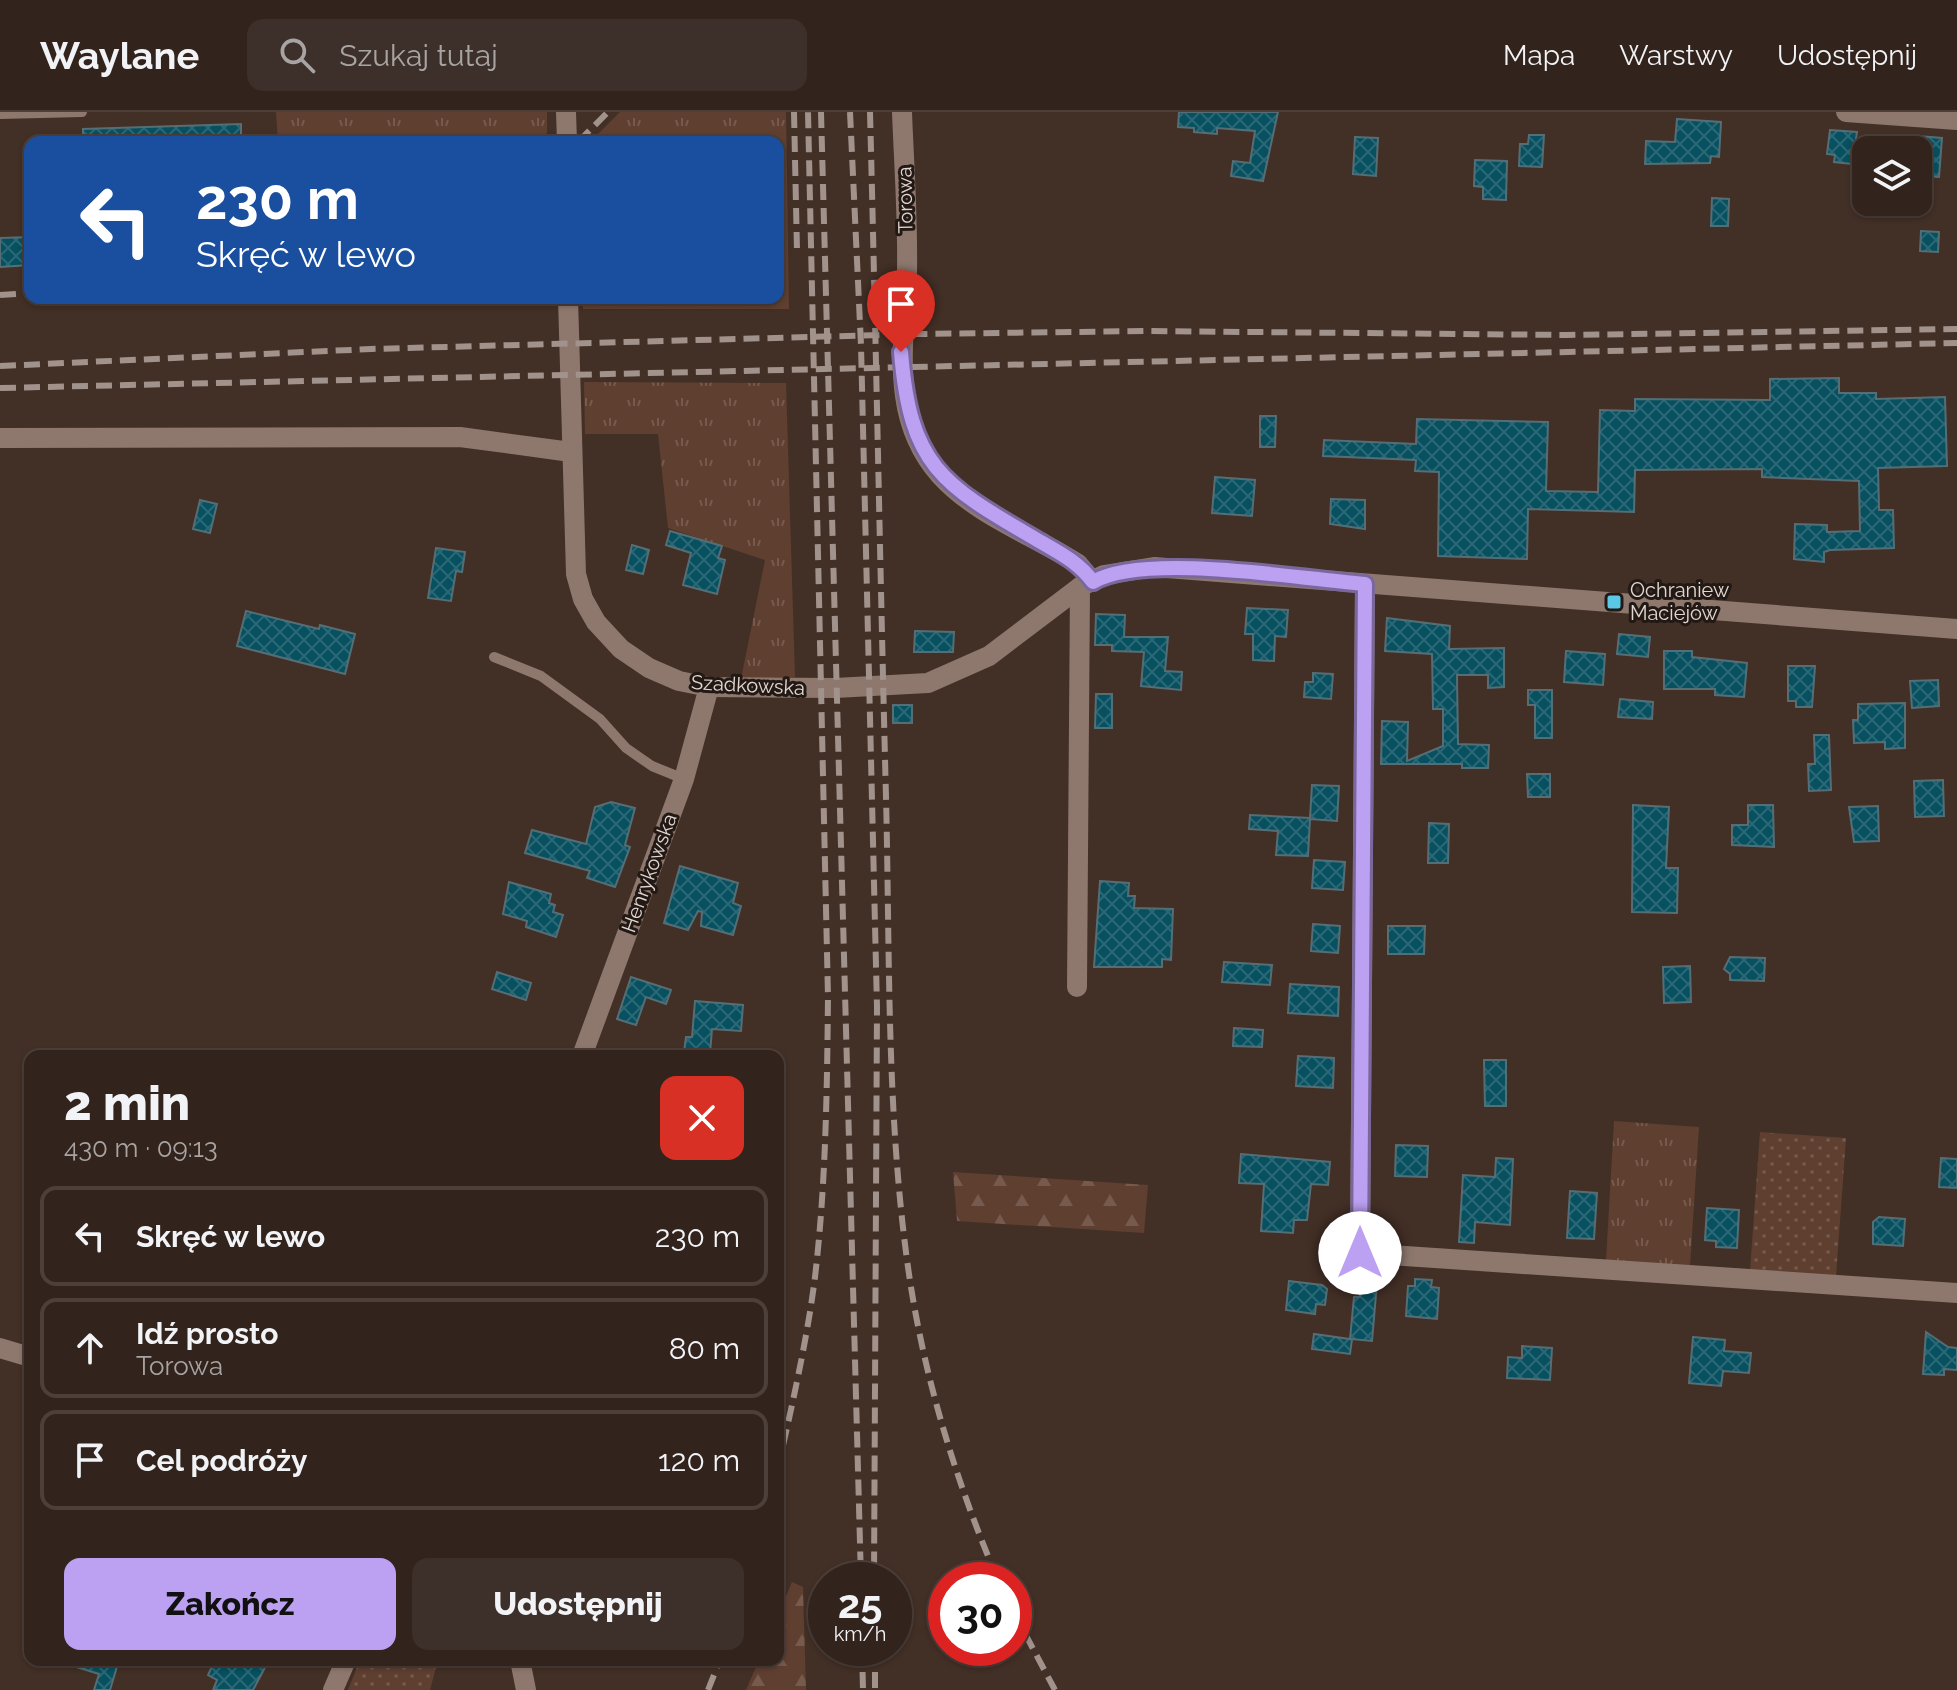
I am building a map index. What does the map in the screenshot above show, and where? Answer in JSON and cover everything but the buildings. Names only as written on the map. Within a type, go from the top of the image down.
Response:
[{"type":"street","points":[[566,112],[567,136]]},
{"type":"street","name":"Torowa","points":[[902,112],[907,271],[901,352],[914,434],[928,459],[956,490],[1078,564],[1086,584]]},
{"type":"street","points":[[1846,112],[1957,120]]},
{"type":"street","name":"Szadkowska","points":[[568,304],[576,574],[583,599],[596,622],[621,649],[649,668],[679,681],[709,687],[847,688],[928,683],[989,656],[1086,584],[1120,571],[1165,567],[1957,629]]},
{"type":"street","points":[[0,438],[460,437],[571,452]]},
{"type":"street","points":[[1077,987],[1086,584]]},
{"type":"street","points":[[1365,584],[1360,1253],[1957,1293]]},
{"type":"street","name":"Henrykowska","points":[[584,1050],[684,779],[709,687]]},
{"type":"street","points":[[0,1348],[24,1355]]},
{"type":"street","points":[[333,1690],[343,1666]]},
{"type":"street","points":[[521,1666],[526,1690]]},
{"type":"lane","points":[[0,114],[82,112]]},
{"type":"lane","points":[[494,657],[541,676],[600,719],[626,748],[652,766],[684,779]]},
{"type":"green space","points":[[276,112],[547,112],[547,133],[543,136],[278,136]]},
{"type":"green space","points":[[620,112],[786,112],[789,309],[583,309],[583,304],[784,304],[784,136],[596,136]]},
{"type":"green space","points":[[584,382],[786,383],[795,677],[741,679],[765,560],[668,528],[658,434],[585,434]]},
{"type":"green space","points":[[1614,1121],[1699,1127],[1690,1266],[1606,1261]]},
{"type":"green space","points":[[1760,1132],[1846,1138],[1836,1276],[1750,1271]]},
{"type":"green space","points":[[953,1172],[1148,1185],[1144,1233],[957,1221]]},
{"type":"green space","points":[[792,1582],[803,1587],[806,1690],[746,1690],[756,1666],[784,1666],[784,1601]]},
{"type":"green space","points":[[358,1666],[436,1666],[430,1690],[348,1690]]},
{"type":"railway","points":[[584,136],[608,112]]},
{"type":"railway","points":[[794,112],[797,251]]},
{"type":"railway","points":[[784,1439],[815,1277],[822,1207],[828,997],[808,112]]},
{"type":"railway","points":[[821,112],[861,1562]]},
{"type":"railway","points":[[850,112],[861,345],[877,1007],[874,1562]]},
{"type":"railway","points":[[870,112],[890,1039],[902,1221],[910,1281],[934,1396],[956,1470],[991,1562]]},
{"type":"railway","points":[[0,295],[24,293]]},
{"type":"railway","points":[[0,366],[371,349],[918,334],[1147,331],[1567,335],[1957,329]]},
{"type":"railway","points":[[0,388],[1957,343]]},
{"type":"railway","points":[[1032,1647],[1055,1690]]},
{"type":"railway","points":[[708,1690],[718,1666]]},
{"type":"railway","points":[[862,1666],[863,1690]]},
{"type":"railway","points":[[875,1666],[875,1690]]},
{"type":"place","name":"Ochraniew Maciejów","points":[[1614,602]]},
{"type":"route","points":[[901,352],[903,383],[914,434],[941,475],[971,501],[1078,564],[1093,582],[1120,571],[1165,567],[1365,584],[1360,1253]]}]
